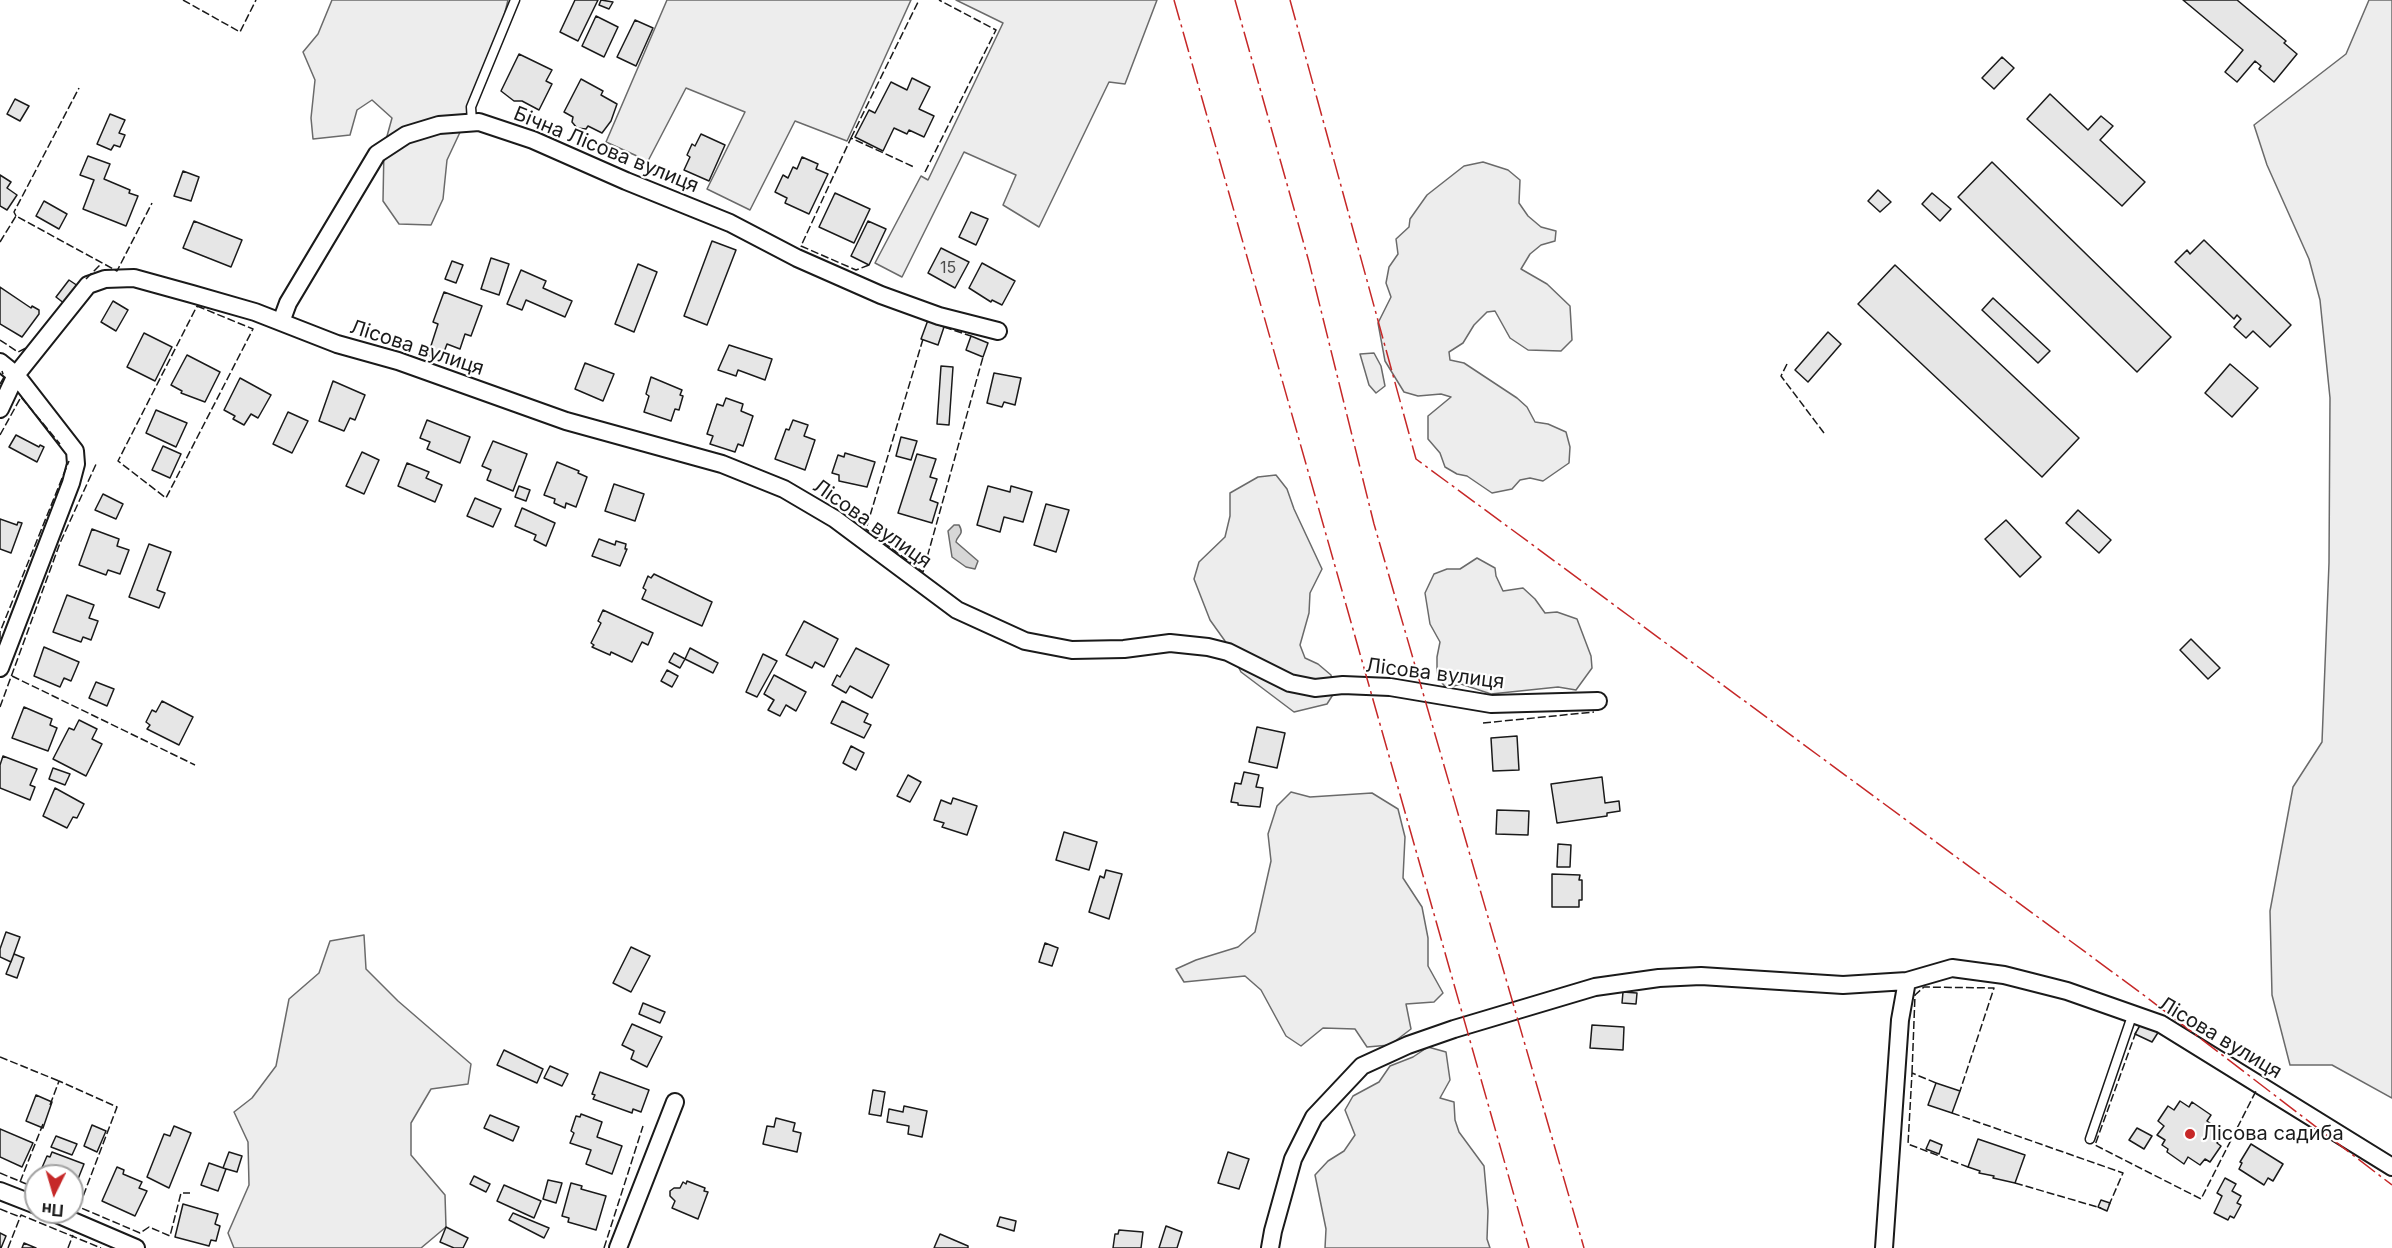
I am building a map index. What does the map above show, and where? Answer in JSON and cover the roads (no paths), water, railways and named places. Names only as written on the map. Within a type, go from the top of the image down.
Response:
[{"type":"street","name":"Бічна Лісова вулиця","points":[[281,322],[288,303],[377,154],[406,135],[439,124],[479,122],[533,140],[730,223],[797,258],[880,296],[939,316],[998,331]]},
{"type":"street","name":"Лісова вулиця","points":[[0,408],[16,375],[88,285],[105,279],[134,279],[255,312],[337,344],[398,361],[566,421],[722,464],[784,489],[835,519],[957,610],[1026,640],[1072,651],[1124,649],[1170,643],[1208,647],[1228,652],[1290,683],[1315,688],[1343,685],[1390,687],[1491,704],[1599,701]]},
{"type":"street","points":[[0,362],[16,375],[75,451],[76,464],[71,483],[0,668]]},
{"type":"street","name":"Лісова вулиця","points":[[1270,1248],[1293,1159],[1314,1117],[1362,1066],[1408,1045],[1595,987],[1659,978],[1701,976],[1843,985],[1907,981],[1952,968],[2004,975],[2067,991],[2161,1024],[2392,1167]]},
{"type":"street","points":[[1884,1248],[1891,1179],[1900,1020],[1907,981]]},
{"type":"street","points":[[618,1248],[675,1102]]},
{"type":"street","points":[[0,1191],[24,1200]]},
{"type":"street","points":[[80,1224],[136,1248]]},
{"type":"lane","points":[[472,122],[471,107],[515,0]]},
{"type":"lane","points":[[2090,1138],[2133,1013]]},
{"type":"place","name":"Лісова садиба","points":[[2190,1134]]}]
